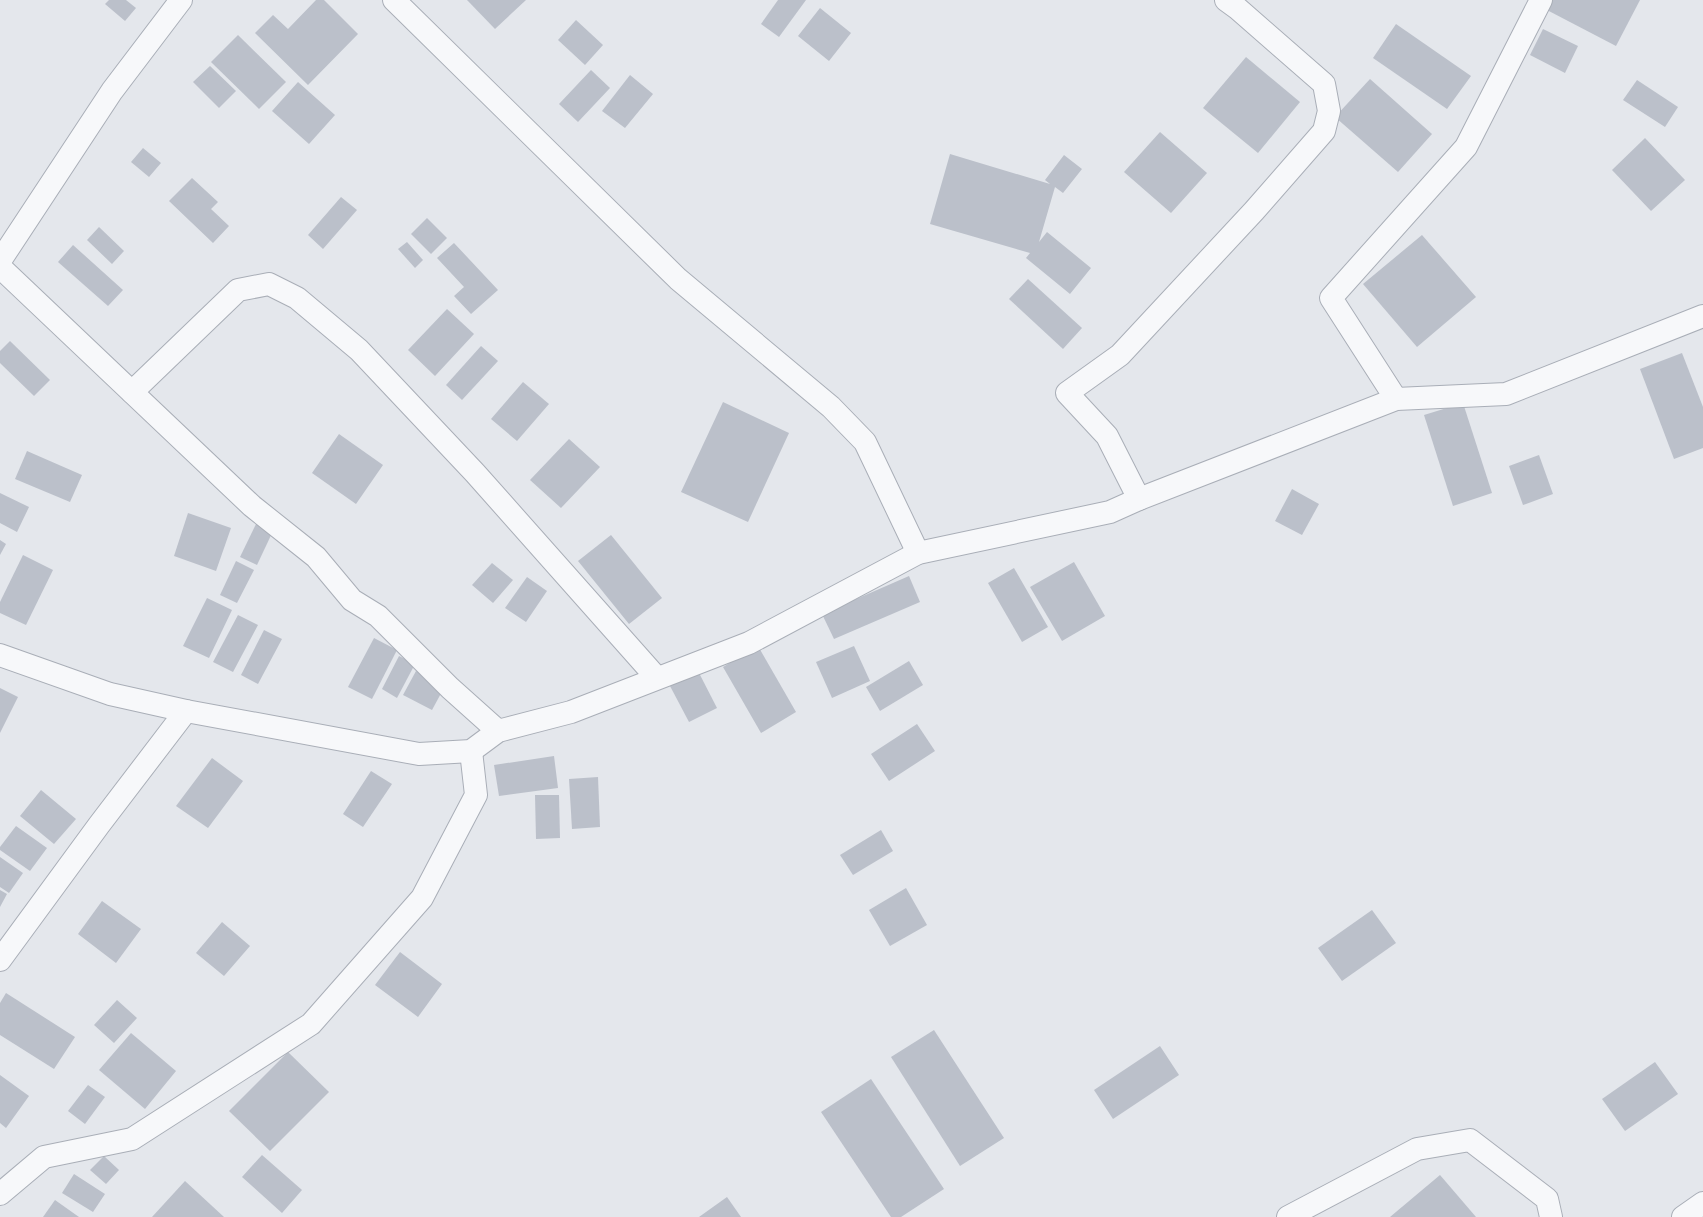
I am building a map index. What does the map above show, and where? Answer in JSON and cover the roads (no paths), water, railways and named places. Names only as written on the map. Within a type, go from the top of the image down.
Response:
[{"type":"street","points":[[0,261],[112,91],[181,0]]},
{"type":"street","points":[[394,0],[678,279],[831,407],[865,442],[918,553]]},
{"type":"street","points":[[1138,499],[1107,436],[1067,393],[1120,355],[1248,217],[1324,131],[1329,110],[1324,84],[1238,8],[1226,0]]},
{"type":"street","points":[[1396,399],[1331,298],[1466,147],[1541,0]]},
{"type":"street","points":[[0,267],[252,506],[316,557],[352,600],[378,616],[450,688],[498,731]]},
{"type":"street","points":[[132,392],[238,290],[269,284],[297,298],[359,350],[475,473],[657,678]]},
{"type":"street","points":[[0,655],[110,694],[186,711],[418,754],[471,752],[498,731],[571,712],[749,643],[918,553],[1110,512],[1138,499],[1396,399],[1506,394],[1703,316]]},
{"type":"street","points":[[0,960],[99,825],[186,711]]},
{"type":"street","points":[[0,1194],[44,1157],[132,1139],[311,1024],[422,898],[476,795],[471,752]]},
{"type":"street","points":[[1288,1217],[1417,1149],[1470,1140],[1547,1199],[1551,1217]]},
{"type":"street","points":[[1683,1217],[1703,1203]]}]
